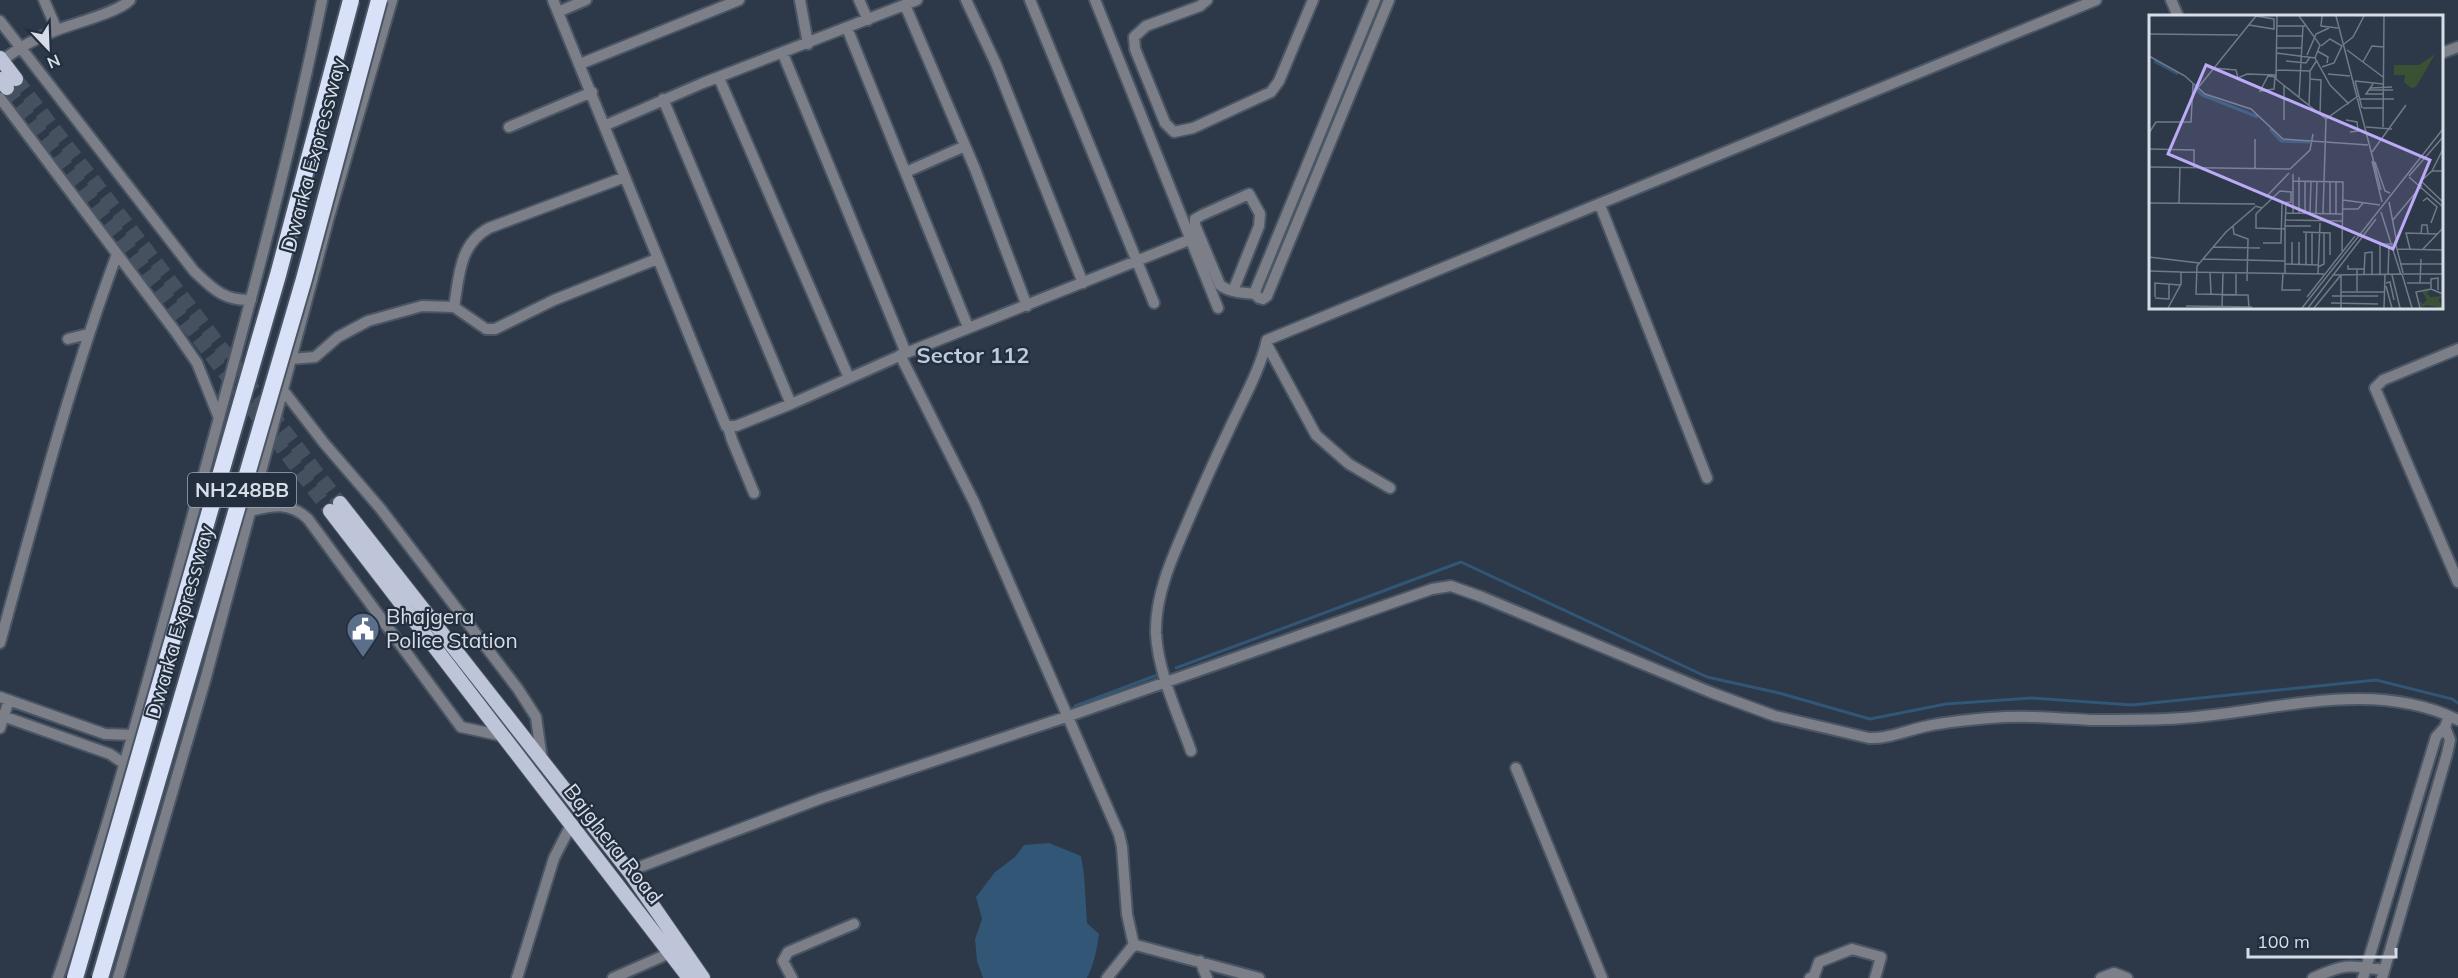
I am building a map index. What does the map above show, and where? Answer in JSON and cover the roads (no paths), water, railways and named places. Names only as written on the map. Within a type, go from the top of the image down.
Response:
[{"type":"highway","name":"Dwarka Expressway","points":[[75,978],[278,275],[351,0]]},
{"type":"highway","name":"Dwarka Expressway","points":[[100,978],[304,279],[379,0]]},
{"type":"main road","points":[[1,60],[6,86]]},
{"type":"main road","name":"Bajghera Road","points":[[542,760],[335,507],[503,736],[689,978]]},
{"type":"main road","points":[[542,760],[629,871],[704,978]]},
{"type":"main road","points":[[640,914],[654,907]]},
{"type":"street","points":[[44,0],[57,30]]},
{"type":"street","points":[[1,60],[20,47],[57,30],[120,7],[130,0]]},
{"type":"street","points":[[58,978],[133,735],[251,300],[286,163],[322,0]]},
{"type":"street","points":[[118,978],[206,677],[291,359],[392,0]]},
{"type":"street","points":[[553,0],[606,125],[657,259],[754,493]]},
{"type":"street","points":[[558,12],[586,0]]},
{"type":"street","points":[[580,64],[739,0]]},
{"type":"street","points":[[800,0],[808,44]]},
{"type":"street","points":[[860,0],[868,20]]},
{"type":"street","points":[[606,125],[663,99],[783,54],[916,0]]},
{"type":"street","points":[[966,0],[996,64],[1083,283]]},
{"type":"street","points":[[1030,0],[1154,303]]},
{"type":"street","points":[[1095,0],[1218,308]]},
{"type":"street","points":[[1207,0],[1200,6],[1140,29],[1134,37],[1135,49],[1165,123],[1174,132],[1193,128],[1271,92],[1279,81],[1313,0]]},
{"type":"street","points":[[1255,294],[1375,0]]},
{"type":"street","points":[[1233,291],[1259,226],[1260,214],[1250,194],[1195,219],[1195,225],[1217,279],[1223,287],[1233,291],[1255,294],[1263,299],[1268,296],[1389,0]]},
{"type":"street","points":[[1191,751],[1167,681],[1156,632],[1166,577],[1205,480],[1251,388],[1268,340],[2097,0]]},
{"type":"street","points":[[2171,0],[2178,15]]},
{"type":"street","points":[[905,5],[1027,306]]},
{"type":"street","points":[[0,21],[194,271],[222,295],[236,300],[251,300]]},
{"type":"street","points":[[847,28],[968,327]]},
{"type":"street","points":[[1360,41],[1371,46]]},
{"type":"street","points":[[2443,53],[2458,47]]},
{"type":"street","points":[[783,54],[903,354],[974,502],[1121,840],[1127,914],[1134,946]]},
{"type":"street","points":[[719,78],[849,378]]},
{"type":"street","points":[[6,86],[117,254],[197,363],[219,418]]},
{"type":"street","points":[[509,127],[592,92]]},
{"type":"street","points":[[663,99],[686,149],[791,404]]},
{"type":"street","points":[[906,172],[964,146]]},
{"type":"street","points":[[454,307],[464,253],[477,235],[489,228],[625,177]]},
{"type":"street","points":[[1600,205],[1707,478]]},
{"type":"street","points":[[728,427],[736,426],[791,404],[968,327],[1027,306],[1189,240]]},
{"type":"street","points":[[0,643],[56,440],[88,334],[117,254]]},
{"type":"street","points":[[291,359],[315,357],[338,337],[368,321],[422,306],[454,307],[486,329],[495,329],[554,300],[657,259]]},
{"type":"street","points":[[68,339],[88,334]]},
{"type":"street","points":[[1266,343],[1316,435],[1348,464],[1390,488]]},
{"type":"street","points":[[2458,349],[2383,380],[2374,388],[2458,582]]},
{"type":"street","points":[[283,390],[324,443],[381,508],[518,689],[536,717],[542,760]]},
{"type":"street","points":[[250,511],[273,505],[298,510],[308,519],[461,727],[503,736]]},
{"type":"street","points":[[629,871],[822,798],[1069,716],[1432,589],[1451,586],[1710,692],[1775,716],[1869,738],[1992,718],[2029,716],[2090,720],[2178,719],[2356,698],[2433,710],[2453,718],[2436,736],[2364,973]]},
{"type":"street","points":[[0,729],[5,699],[105,734],[133,735]]},
{"type":"street","points":[[2,716],[110,754],[123,763]]},
{"type":"street","points":[[2313,978],[2340,966],[2364,973],[2383,974],[2447,754],[2450,740],[2445,727]]},
{"type":"street","points":[[1516,768],[1602,978]]},
{"type":"street","points":[[518,978],[554,858],[572,825]]},
{"type":"street","points":[[792,978],[783,961],[788,952],[854,924]]},
{"type":"street","points":[[1134,946],[1259,978]]},
{"type":"street","points":[[1107,978],[1134,946]]},
{"type":"street","points":[[1810,978],[1814,976],[1819,962],[1852,949],[1881,957],[1875,978]]},
{"type":"street","points":[[613,978],[670,953]]},
{"type":"street","points":[[1200,962],[1207,978]]},
{"type":"street","points":[[2101,978],[2114,973],[2127,978]]},
{"type":"water","points":[[1049,843],[1081,856],[1087,923],[1099,934],[1095,957],[1087,978],[983,978],[977,961],[975,939],[982,919],[976,897],[995,872],[1015,857],[1024,845]]},
{"type":"waterway","points":[[1176,668],[1461,562],[1707,677],[1779,693],[1870,719],[1946,704],[2031,698],[2132,705],[2376,680],[2452,699],[2458,703]]},
{"type":"waterway","points":[[1075,706],[1160,674]]},
{"type":"tunnel","points":[[16,79],[340,503]]},
{"type":"tunnel","points":[[7,88],[330,511]]},
{"type":"place","name":"Bhajgera Police Station","points":[[363,658]]},
{"type":"district","name":"Sector 112","points":[[973,355]]}]
